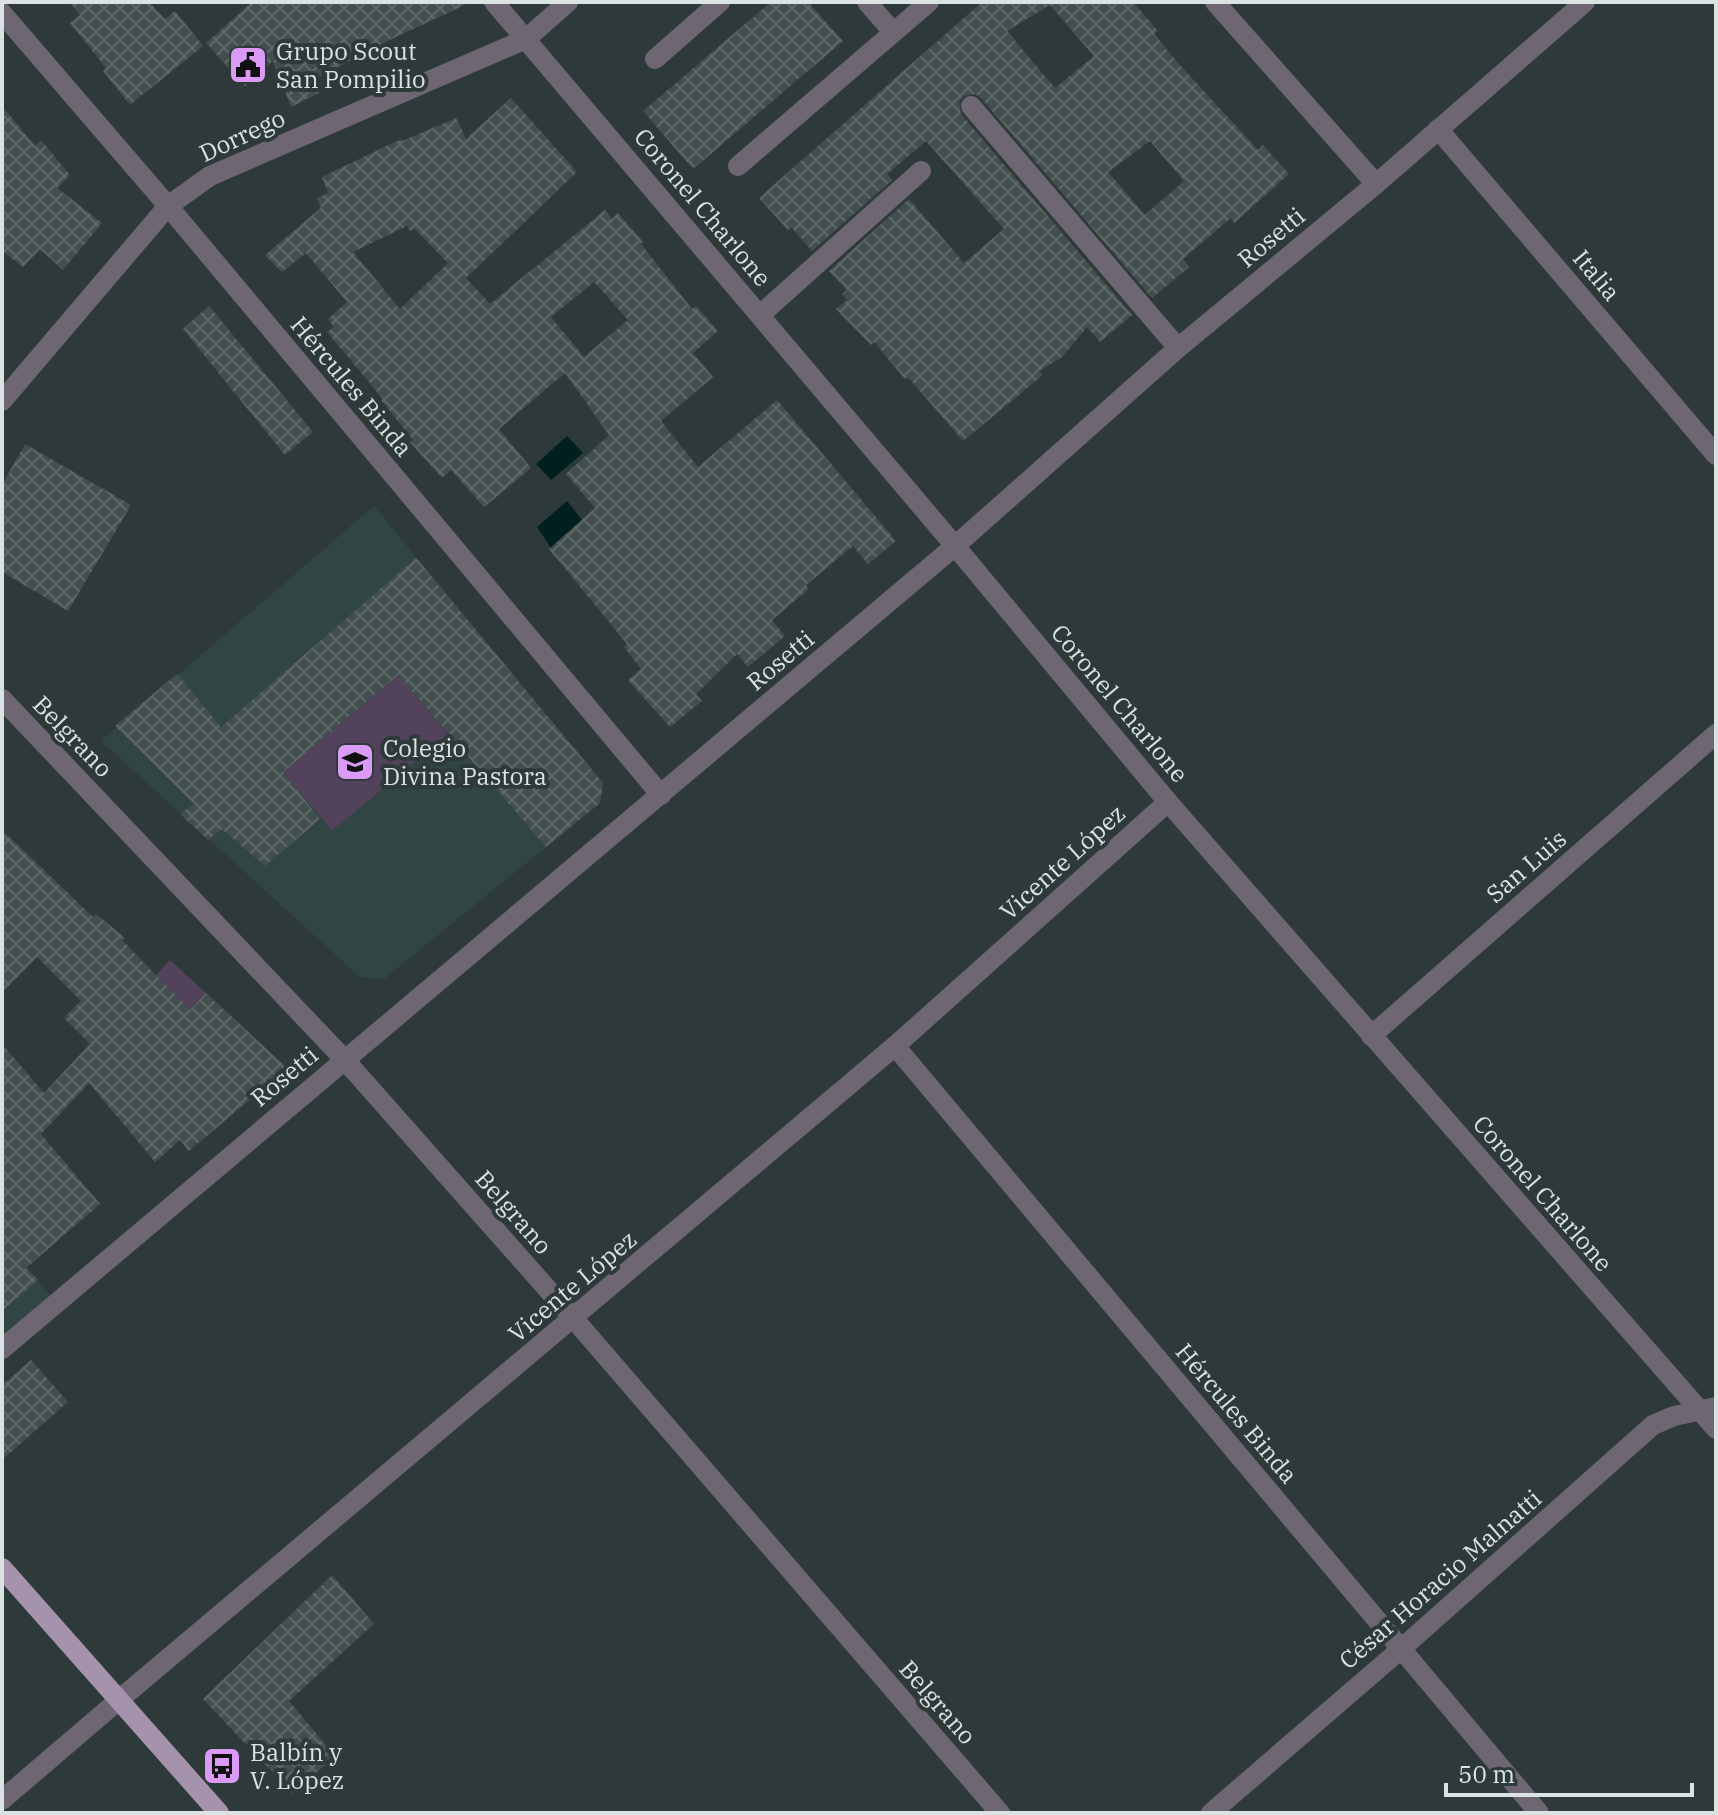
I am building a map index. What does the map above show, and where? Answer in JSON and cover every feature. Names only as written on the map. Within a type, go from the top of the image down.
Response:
[{"type":"main road","points":[[2,1568],[219,1813]]},
{"type":"street","name":"Coronel Charlone","points":[[494,2],[1168,802],[1371,1036],[1708,1408],[1716,1429]]},
{"type":"street","name":"Dorrego","points":[[2,401],[168,206],[210,176],[526,39],[568,2]]},
{"type":"street","points":[[655,59],[720,2]]},
{"type":"street","points":[[867,2],[893,32]]},
{"type":"street","points":[[738,166],[929,2]]},
{"type":"street","points":[[1215,2],[1376,184]]},
{"type":"street","name":"Rosetti","points":[[2,1349],[955,546],[1178,348],[1376,184],[1585,2]]},
{"type":"street","name":"Hércules Binda","points":[[2,13],[168,206],[661,795]]},
{"type":"street","points":[[971,106],[1178,348]]},
{"type":"street","name":"Italia","points":[[1438,129],[1716,455]]},
{"type":"street","points":[[760,315],[921,171]]},
{"type":"street","name":"Belgrano","points":[[2,699],[344,1059],[574,1319],[1000,1813]]},
{"type":"street","name":"San Luis","points":[[1371,1036],[1716,734]]},
{"type":"street","name":"Vicente López","points":[[2,1800],[895,1046],[1168,802]]},
{"type":"street","name":"Hércules Binda","points":[[895,1046],[1539,1813]]},
{"type":"street","name":"César Horacio Malnatti","points":[[1211,1813],[1653,1425],[1708,1408]]},
{"type":"shaded area","points":[[567,436],[583,453],[551,480],[536,464]]},
{"type":"shaded area","points":[[567,501],[583,521],[551,548],[537,527]]},
{"type":"shaded area","name":"Colegio Divina Pastora","points":[[374,506],[603,783],[600,803],[384,979],[360,977],[101,741]]},
{"type":"shaded area","points":[[398,675],[448,734],[332,831],[283,772]]},
{"type":"shaded area","points":[[170,960],[206,993],[127,1076],[94,1040]]},
{"type":"shaded area","points":[[2,1241],[57,1302],[2,1349]]},
{"type":"building","points":[[69,2],[149,2],[165,19],[175,11],[203,46],[130,105],[103,71],[106,68],[70,23],[80,15]]},
{"type":"building","points":[[252,2],[471,2],[315,79],[321,92],[291,107],[273,61],[245,86],[206,43]]},
{"type":"building","points":[[771,2],[808,2],[843,41],[693,169],[643,111]]},
{"type":"building","points":[[982,2],[1133,2],[1158,31],[1154,34],[1179,64],[1258,150],[1263,145],[1289,174],[1234,223],[1231,218],[1183,259],[1189,267],[1152,298],[981,98],[975,94],[963,96],[959,102],[961,114],[1132,315],[1100,342],[1087,327],[1062,357],[1039,371],[1043,375],[963,441],[908,377],[905,379],[874,342],[871,345],[836,309],[847,300],[842,294],[847,290],[829,271],[909,199],[964,263],[1004,229],[926,141],[887,174],[892,180],[812,251],[759,198]],"holes":[[[1050,5],[1094,56],[1055,88],[1007,31]],[[1150,141],[1184,181],[1145,215],[1108,172]]]},
{"type":"building","points":[[511,98],[577,172],[466,278],[490,304],[605,210],[612,219],[618,213],[692,309],[696,306],[718,331],[693,353],[713,377],[661,421],[698,467],[777,400],[896,541],[868,564],[853,546],[806,585],[809,589],[772,620],[785,636],[748,667],[737,654],[696,694],[702,701],[670,727],[628,680],[641,669],[624,647],[627,644],[549,549],[595,508],[566,474],[609,435],[565,373],[499,429],[531,468],[484,507],[451,470],[442,478],[410,442],[413,440],[383,399],[327,332],[334,327],[328,319],[347,302],[306,253],[282,272],[265,255],[321,208],[317,198],[328,193],[322,177],[401,139],[456,118],[466,139]],"holes":[[[407,226],[410,231],[415,229],[448,263],[400,309],[353,252]],[[594,282],[628,320],[584,357],[551,317]]]},
{"type":"building","points":[[2,106],[35,146],[41,140],[70,175],[57,188],[102,223],[63,270],[40,249],[23,267],[2,251]]},
{"type":"building","points":[[209,306],[313,432],[285,455],[183,329]]},
{"type":"building","points":[[25,444],[131,505],[68,611],[2,572],[2,485]]},
{"type":"building","points":[[416,558],[603,783],[600,803],[546,847],[398,675],[283,772],[320,819],[265,866],[222,829],[208,840],[180,814],[194,804],[115,726],[177,674],[221,727]]},
{"type":"building","points":[[2,830],[93,917],[96,914],[125,938],[122,940],[190,1010],[206,993],[287,1068],[189,1151],[180,1140],[155,1162],[89,1083],[41,1134],[100,1204],[26,1268],[38,1280],[2,1311],[2,1044],[44,1093],[90,1044],[64,1018],[81,1001],[37,957],[2,993]]},
{"type":"building","points":[[31,1360],[68,1402],[2,1460],[2,1385]]},
{"type":"building","points":[[332,1575],[374,1624],[289,1701],[335,1756],[293,1794],[203,1699]]},
{"type":"place","name":"Grupo Scout San Pompilio","points":[[248,65]]},
{"type":"place","name":"Colegio Divina Pastora","points":[[355,762]]},
{"type":"place","name":"Balbín y V. López","points":[[222,1766]]}]
